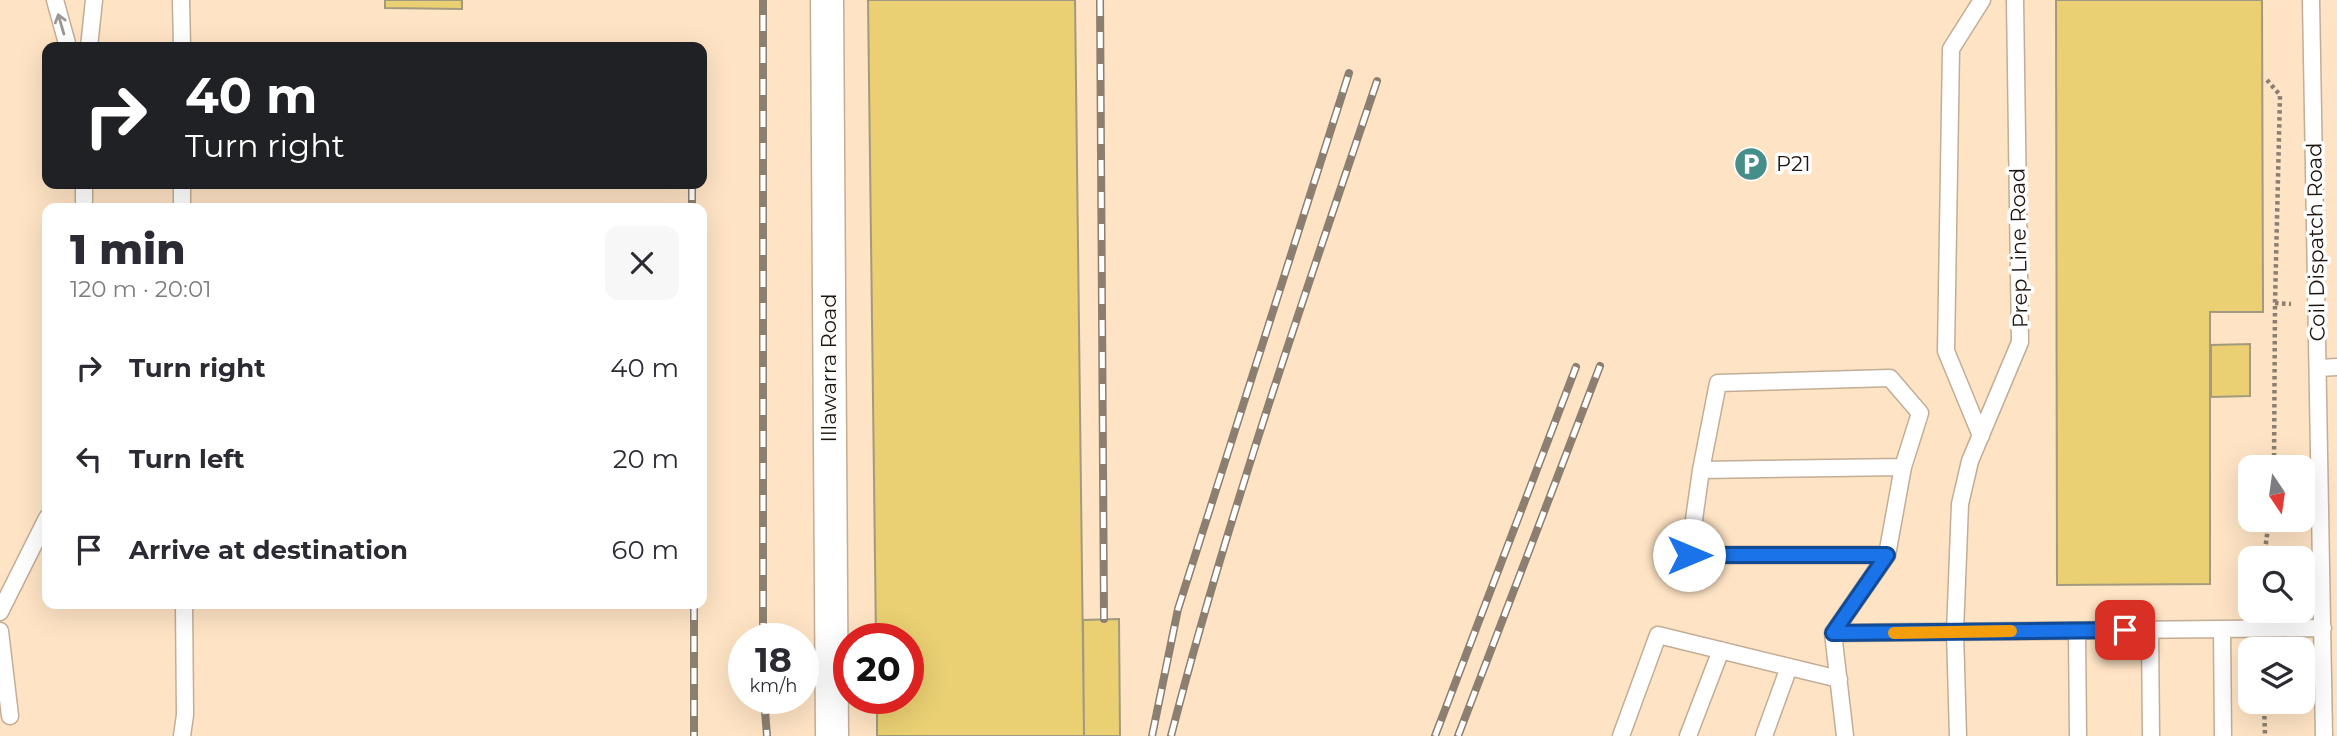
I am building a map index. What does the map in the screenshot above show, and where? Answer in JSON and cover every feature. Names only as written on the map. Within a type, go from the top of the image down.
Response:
[{"type":"street","name":"Illawarra Road","points":[[827,0],[832,736]]},
{"type":"lane","points":[[55,0],[67,42]]},
{"type":"lane","points":[[90,42],[94,0]]},
{"type":"lane","points":[[181,0],[182,42]]},
{"type":"lane","points":[[1981,436],[1946,351],[1951,49],[1982,0]]},
{"type":"lane","name":"Prep Line Road","points":[[1958,736],[1955,632],[1960,504],[1970,461],[2020,342],[2015,0]]},
{"type":"lane","name":"Coil Dispatch Road","points":[[2312,0],[2324,736]]},
{"type":"lane","points":[[2319,368],[2337,368]]},
{"type":"lane","points":[[1844,736],[1833,633],[1887,555],[1903,467],[1920,414],[1890,378],[1718,383],[1701,470],[1689,555],[1887,555]]},
{"type":"lane","points":[[1701,470],[1903,467]]},
{"type":"lane","points":[[0,612],[42,528]]},
{"type":"lane","points":[[180,736],[185,715],[184,609]]},
{"type":"lane","points":[[1833,633],[2323,628]]},
{"type":"lane","points":[[2222,629],[2223,736]]},
{"type":"lane","points":[[2150,630],[2151,736]]},
{"type":"lane","points":[[0,631],[10,716]]},
{"type":"lane","points":[[2077,631],[2078,736]]},
{"type":"lane","points":[[1621,736],[1658,635],[1839,679]]},
{"type":"lane","points":[[1688,736],[1721,650]]},
{"type":"lane","points":[[1764,736],[1790,667]]},
{"type":"path","points":[[2267,80],[2280,95],[2274,455]]},
{"type":"path","points":[[2264,714],[2265,736]]},
{"type":"shaded area","points":[[0,0],[2337,0],[2337,736],[0,736]]},
{"type":"building","points":[[385,0],[462,0],[462,9],[385,8]]},
{"type":"building","points":[[868,0],[1075,0],[1084,736],[877,736],[877,714],[924,714],[924,623],[876,623]]},
{"type":"building","points":[[2056,0],[2262,0],[2263,312],[2210,312],[2210,584],[2057,585]]},
{"type":"building","points":[[2250,344],[2250,396],[2211,397],[2211,345]]},
{"type":"building","points":[[1119,619],[1120,736],[1084,736],[1083,620]]},
{"type":"railway","points":[[763,0],[763,623]]},
{"type":"railway","points":[[1100,0],[1104,619]]},
{"type":"railway","points":[[1152,736],[1178,609],[1349,73]]},
{"type":"railway","points":[[1171,736],[1242,488],[1377,81]]},
{"type":"railway","points":[[692,189],[692,203]]},
{"type":"railway","points":[[1458,736],[1600,366]]},
{"type":"railway","points":[[1435,736],[1576,367]]},
{"type":"railway","points":[[694,609],[694,736]]},
{"type":"railway","points":[[765,714],[767,736]]},
{"type":"slow traffic","points":[[1894,633],[2011,631]]},
{"type":"place","name":"P21","points":[[1751,164]]},
{"type":"route","points":[[1689,555],[1887,555],[1833,633],[2125,630]]}]
